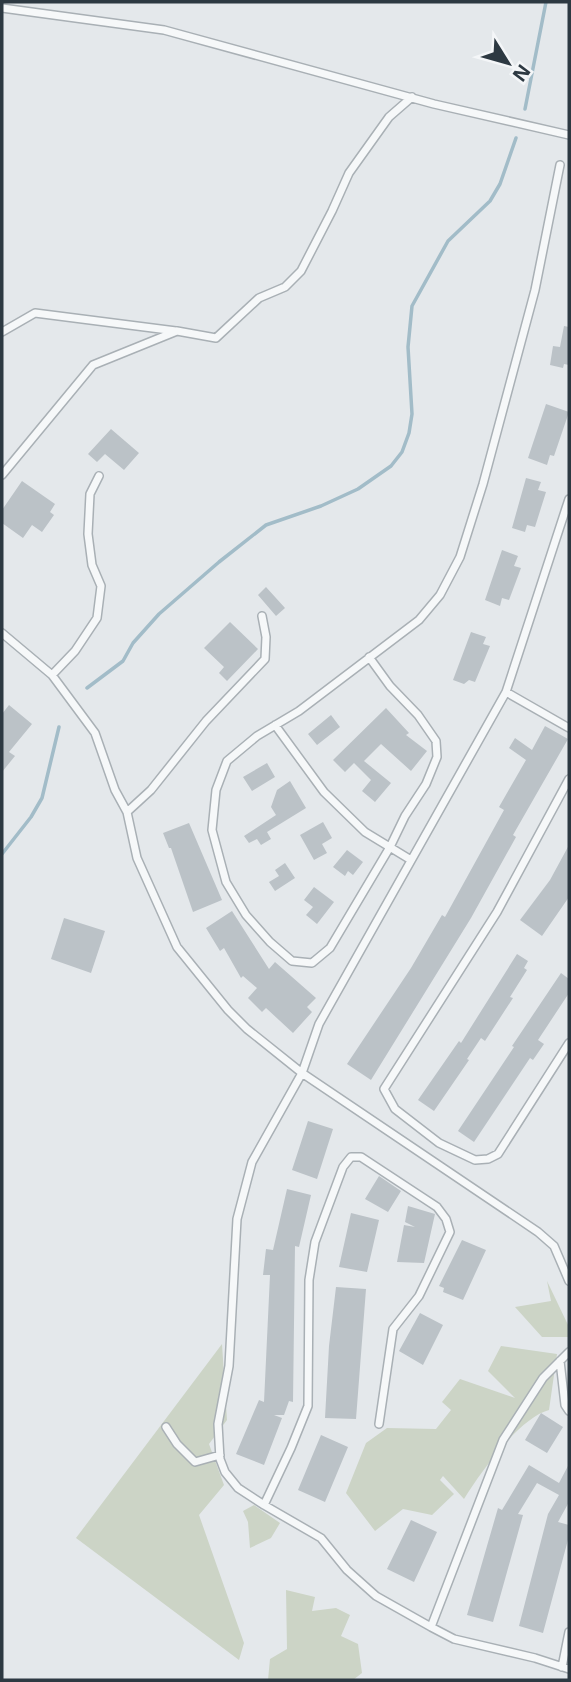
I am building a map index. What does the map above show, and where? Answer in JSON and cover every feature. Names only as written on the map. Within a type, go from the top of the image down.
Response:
[{"type":"lane","points":[[2,8],[164,30],[412,97],[569,135]]},
{"type":"lane","points":[[2,332],[35,313],[216,338],[259,299],[285,287],[301,271],[349,173],[389,117],[412,97]]},
{"type":"lane","points":[[369,657],[390,686],[418,715],[436,741],[437,757],[390,847],[330,948],[312,963],[292,961],[270,943],[246,915],[226,882],[212,830],[216,790],[227,761],[257,736],[299,711],[369,657],[419,620],[440,595],[460,557],[483,484],[535,290],[560,165]]},
{"type":"lane","points":[[2,475],[93,365],[177,331]]},
{"type":"lane","points":[[52,675],[75,651],[97,618],[101,586],[92,565],[88,534],[90,494],[99,476]]},
{"type":"lane","points":[[569,499],[506,692],[319,1024],[302,1073],[252,1161],[237,1219],[229,1366],[218,1424],[220,1454],[225,1472],[238,1488],[321,1538],[347,1570],[376,1596],[454,1639],[566,1668],[569,1632]]},
{"type":"lane","points":[[127,812],[151,790],[206,721],[265,659],[266,637],[262,616]]},
{"type":"lane","points":[[2,634],[52,675],[95,733],[115,790],[127,812],[137,858],[177,947],[228,1010],[247,1029],[302,1073],[538,1232],[554,1246],[569,1281]]},
{"type":"lane","points":[[506,692],[569,728]]},
{"type":"lane","points":[[275,725],[324,792],[365,832],[411,860]]},
{"type":"lane","points":[[569,779],[497,912],[384,1089],[395,1109],[439,1143],[475,1160],[488,1159],[498,1154],[569,1043]]},
{"type":"lane","points":[[264,1505],[308,1406],[309,1280],[315,1242],[343,1167],[351,1157],[361,1157],[436,1208],[446,1219],[450,1232],[419,1296],[393,1329],[379,1424]]},
{"type":"lane","points":[[431,1627],[503,1440],[543,1378],[569,1352]]},
{"type":"lane","points":[[560,1361],[565,1405],[569,1411]]},
{"type":"lane","points":[[166,1427],[177,1444],[195,1462],[220,1454]]},
{"type":"shaded area","points":[[547,1281],[569,1327],[569,1337],[542,1337],[515,1307],[551,1301]]},
{"type":"shaded area","points":[[222,1344],[227,1420],[209,1444],[224,1485],[199,1515],[244,1643],[239,1660],[76,1538]]},
{"type":"shaded area","points":[[501,1346],[557,1354],[549,1410],[525,1423],[513,1435],[490,1461],[464,1499],[443,1476],[440,1480],[454,1494],[432,1515],[403,1509],[375,1531],[346,1493],[366,1443],[387,1428],[436,1429],[451,1410],[442,1402],[460,1379],[515,1398],[488,1371]]},
{"type":"shaded area","points":[[254,1505],[280,1523],[271,1538],[250,1548],[248,1522],[243,1511]]},
{"type":"shaded area","points":[[286,1590],[315,1597],[312,1611],[336,1608],[350,1615],[341,1636],[358,1644],[362,1673],[353,1680],[268,1680],[270,1659],[287,1649]]},
{"type":"building","points":[[564,326],[569,327],[569,365],[564,364],[563,368],[550,365],[553,346],[560,347]]},
{"type":"building","points":[[546,404],[569,412],[554,456],[550,455],[547,465],[528,458]]},
{"type":"building","points":[[111,429],[139,453],[124,470],[105,454],[97,462],[88,454]]},
{"type":"building","points":[[526,478],[541,482],[538,490],[546,492],[535,527],[527,525],[525,532],[512,528]]},
{"type":"building","points":[[22,481],[55,504],[50,512],[54,515],[42,532],[32,525],[23,538],[2,523],[2,510]]},
{"type":"building","points":[[502,550],[518,556],[514,566],[521,568],[509,600],[502,598],[500,606],[485,600]]},
{"type":"building","points":[[266,587],[285,608],[276,616],[258,595]]},
{"type":"building","points":[[230,622],[258,649],[227,681],[219,673],[224,667],[204,648]]},
{"type":"building","points":[[471,632],[486,637],[483,644],[490,646],[475,682],[469,680],[464,684],[453,680]]},
{"type":"building","points":[[9,705],[32,724],[9,752],[15,756],[2,772],[2,714]]},
{"type":"building","points":[[386,708],[409,733],[406,735],[427,751],[411,771],[381,744],[364,761],[391,783],[375,802],[362,791],[371,780],[354,763],[345,772],[333,760]]},
{"type":"building","points":[[331,715],[340,727],[317,745],[308,734]]},
{"type":"building","points":[[545,726],[568,739],[513,835],[516,837],[471,918],[371,1080],[347,1064],[411,968],[442,915],[445,917],[504,810],[499,807],[526,760],[509,748],[515,738],[532,750]]},
{"type":"building","points":[[267,763],[275,777],[252,791],[243,777]]},
{"type":"building","points":[[290,781],[306,808],[267,832],[271,839],[261,845],[257,839],[249,843],[244,836],[276,815],[271,807],[277,790]]},
{"type":"building","points":[[323,822],[332,838],[322,844],[327,853],[314,860],[300,835]]},
{"type":"building","points":[[189,823],[222,900],[193,912],[171,848],[163,833]]},
{"type":"building","points":[[569,845],[569,897],[542,936],[520,920],[550,880]]},
{"type":"building","points":[[347,850],[363,862],[353,875],[348,871],[345,876],[333,867]]},
{"type":"building","points":[[285,863],[295,878],[275,891],[269,882],[279,876],[275,870]]},
{"type":"building","points":[[314,887],[334,902],[317,924],[306,915],[313,907],[304,900]]},
{"type":"building","points":[[232,911],[269,969],[275,962],[316,998],[307,1007],[312,1012],[293,1033],[266,1008],[262,1012],[248,998],[257,988],[243,976],[241,978],[224,948],[220,951],[206,928]]},
{"type":"building","points":[[64,918],[105,931],[91,973],[51,959]]},
{"type":"building","points":[[517,954],[528,961],[524,968],[527,970],[510,997],[513,998],[485,1041],[481,1038],[434,1111],[418,1100],[459,1041],[461,1043]]},
{"type":"building","points":[[561,973],[569,979],[569,993],[538,1040],[544,1044],[533,1060],[530,1058],[474,1142],[458,1131]]},
{"type":"building","points":[[308,1121],[333,1129],[317,1179],[292,1170]]},
{"type":"building","points":[[379,1176],[401,1191],[388,1212],[365,1199]]},
{"type":"building","points":[[287,1189],[311,1195],[299,1247],[295,1246],[293,1402],[289,1401],[284,1415],[274,1415],[282,1418],[264,1465],[236,1454],[259,1400],[264,1402],[270,1275],[263,1275],[266,1249],[273,1250]]},
{"type":"building","points":[[408,1206],[435,1214],[424,1263],[397,1262],[404,1225],[415,1227],[405,1222]]},
{"type":"building","points":[[351,1213],[379,1220],[367,1272],[339,1267]]},
{"type":"building","points":[[462,1240],[486,1250],[463,1300],[443,1292],[444,1288],[439,1286]]},
{"type":"building","points":[[336,1287],[366,1289],[356,1419],[325,1418]]},
{"type":"building","points":[[420,1313],[443,1325],[423,1365],[399,1351]]},
{"type":"building","points":[[541,1413],[563,1427],[547,1453],[525,1440]]},
{"type":"building","points":[[321,1435],[348,1447],[325,1502],[298,1490]]},
{"type":"building","points":[[569,1464],[569,1502],[558,1522],[569,1525],[569,1536],[543,1633],[519,1626],[548,1514],[559,1495],[537,1483],[518,1514],[523,1515],[493,1622],[467,1615],[498,1508],[502,1510],[529,1465],[559,1483]]},
{"type":"building","points":[[411,1520],[437,1532],[414,1582],[387,1569]]},
{"type":"waterway","points":[[525,109],[546,2]]},
{"type":"waterway","points":[[87,688],[123,661],[133,643],[159,614],[266,525],[321,506],[358,489],[391,466],[402,452],[412,414],[408,347],[412,306],[448,241],[490,201],[500,184],[516,138]]},
{"type":"waterway","points":[[2,854],[42,798],[59,727]]}]
